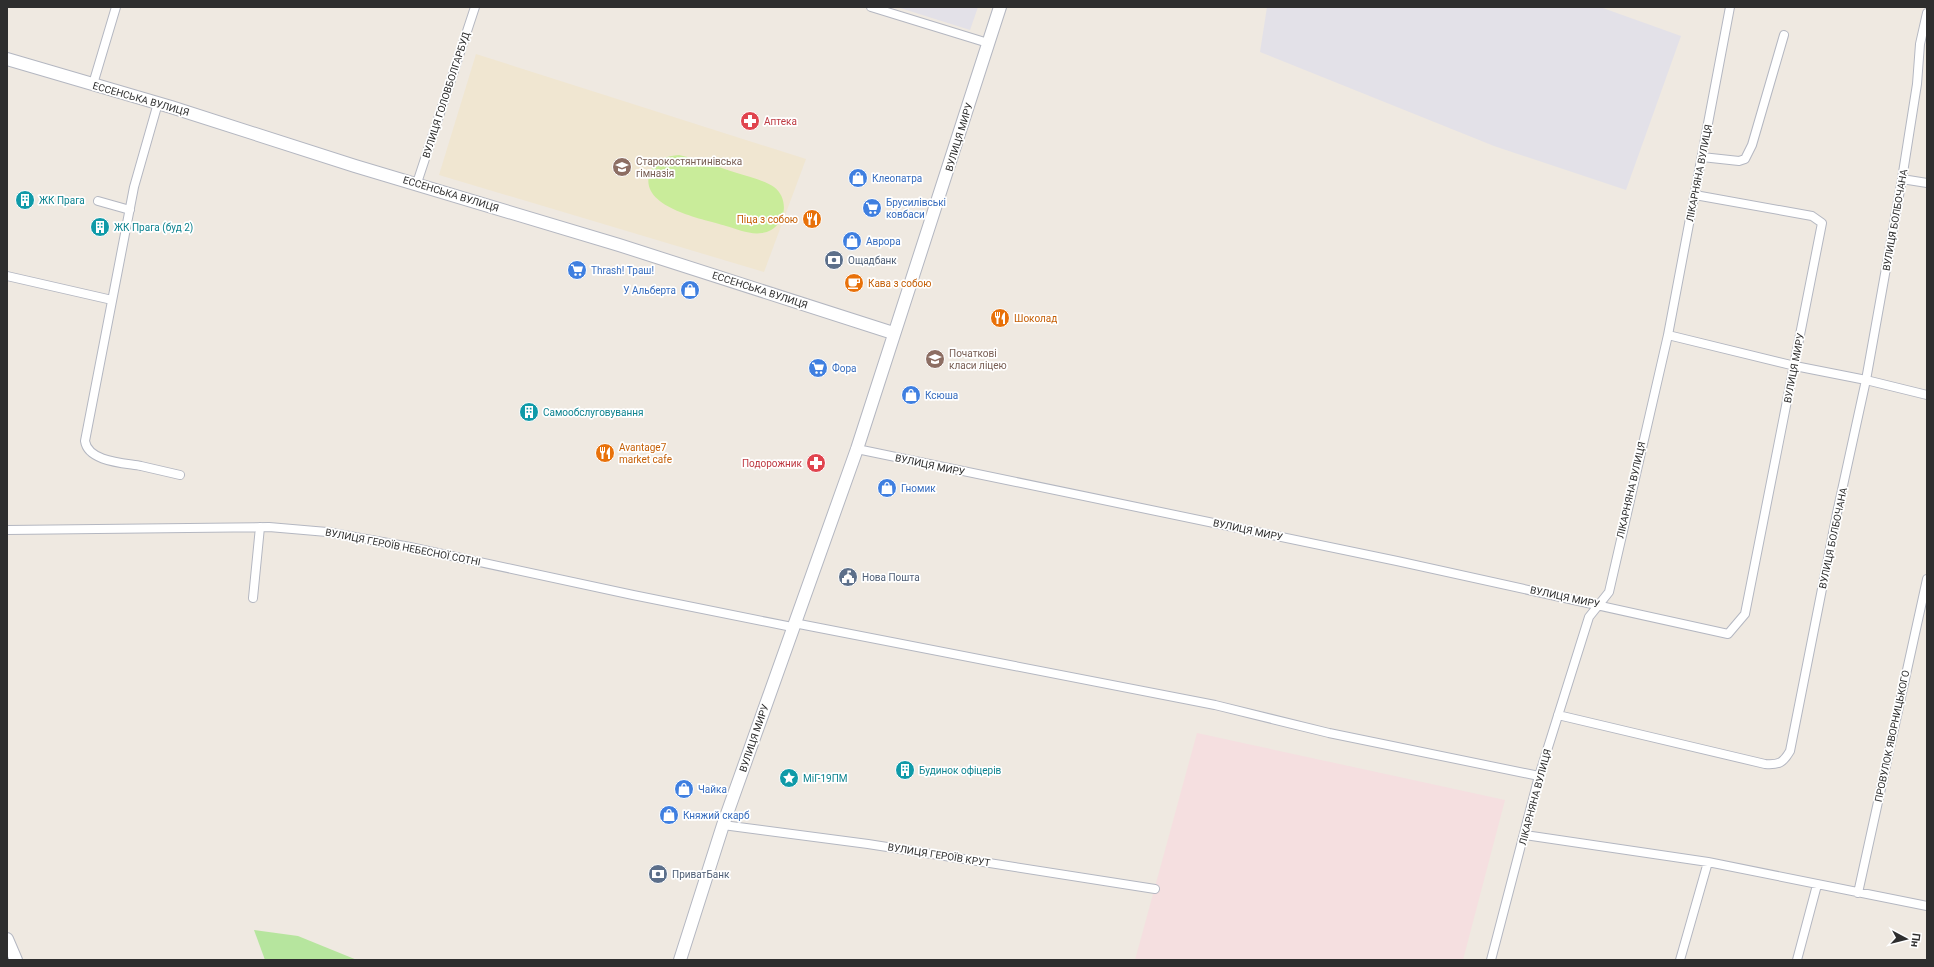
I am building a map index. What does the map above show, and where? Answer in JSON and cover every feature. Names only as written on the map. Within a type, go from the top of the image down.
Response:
[{"type":"main road","name":"ВУЛИЦЯ МИРУ","points":[[680,960],[723,824],[857,449],[893,333],[942,191],[1000,7]]},
{"type":"main road","name":"ЕССЕНСЬКА ВУЛИЦЯ","points":[[7,59],[158,103],[355,166],[417,183],[707,273],[893,333]]},
{"type":"main road","points":[[7,939],[16,960]]},
{"type":"street","points":[[93,84],[116,7]]},
{"type":"street","name":"ВУЛИЦЯ ГОЛОВБОЛГАРБУД","points":[[417,183],[475,7]]},
{"type":"street","points":[[871,7],[988,43]]},
{"type":"street","name":"ЛІКАРНЯНА ВУЛИЦЯ","points":[[1491,960],[1539,776],[1589,617],[1608,592],[1668,335],[1730,7]]},
{"type":"street","name":"ВУЛИЦЯ БОЛБОЧАНА","points":[[1558,716],[1765,764],[1776,765],[1784,762],[1790,751],[1837,513],[1866,380],[1902,179],[1917,84],[1920,44],[1927,13]]},
{"type":"street","points":[[1702,156],[1739,161],[1745,159],[1752,145],[1784,35]]},
{"type":"street","points":[[158,103],[134,188],[85,441],[86,446],[91,451],[111,462],[180,475]]},
{"type":"street","points":[[1902,179],[1927,183]]},
{"type":"street","name":"ВУЛИЦЯ МИРУ","points":[[857,449],[1599,604],[1728,634],[1745,614],[1822,223],[1812,216],[1695,195]]},
{"type":"street","points":[[98,201],[130,210]]},
{"type":"street","points":[[7,276],[112,300]]},
{"type":"street","points":[[1668,335],[1795,366],[1866,380],[1927,395]]},
{"type":"street","points":[[253,598],[260,527]]},
{"type":"street","name":"ВУЛИЦЯ ГЕРОЇВ НЕБЕСНОЇ СОТНІ","points":[[7,530],[260,527],[327,532],[410,547],[633,595],[1215,705],[1329,733],[1539,776]]},
{"type":"street","name":"ПРОВУЛОК ЯВОРНИЦЬКОГО","points":[[1858,893],[1927,579]]},
{"type":"street","name":"ВУЛИЦЯ ГЕРОЇВ КРУТ","points":[[723,824],[868,844],[1155,889]]},
{"type":"street","points":[[1524,835],[1708,862],[1927,906]]},
{"type":"street","points":[[1680,960],[1708,862]]},
{"type":"street","points":[[1797,960],[1818,885]]},
{"type":"shaded area","points":[[897,7],[978,7],[970,30]]},
{"type":"shaded area","points":[[1267,7],[1600,7],[1681,36],[1626,190],[1494,146],[1260,52]]},
{"type":"shaded area","name":"Старокостянтинівська гімназія","points":[[476,54],[806,159],[764,272],[439,175]]},
{"type":"shaded area","points":[[1197,733],[1505,800],[1463,960],[1135,960]]},
{"type":"green space","points":[[679,155],[766,182],[774,187],[780,193],[784,207],[783,214],[776,227],[770,231],[762,233],[748,232],[702,220],[661,202],[652,193],[648,183],[651,170],[659,161],[670,156]]},
{"type":"green space","points":[[254,930],[298,936],[357,960],[265,960]]},
{"type":"place","name":"Аптека","points":[[750,121]]},
{"type":"place","name":"Старокостянтинівська гімназія","points":[[622,167]]},
{"type":"place","name":"Клеопатра","points":[[858,178]]},
{"type":"place","name":"ЖК Прага","points":[[25,200]]},
{"type":"place","name":"Брусилівські ковбаси","points":[[872,208]]},
{"type":"place","name":"Піца з собою","points":[[812,219]]},
{"type":"place","name":"ЖК Прага (буд 2)","points":[[100,227]]},
{"type":"place","name":"Аврора","points":[[852,241]]},
{"type":"place","name":"Ощадбанк","points":[[834,260]]},
{"type":"place","name":"Thrash! Траш!","points":[[577,270]]},
{"type":"place","name":"Кава з собою","points":[[854,283]]},
{"type":"place","name":"У Альберта","points":[[690,290]]},
{"type":"place","name":"Шоколад","points":[[1000,318]]},
{"type":"place","name":"Початкові класи ліцею","points":[[935,359]]},
{"type":"place","name":"Фора","points":[[818,368]]},
{"type":"place","name":"Ксюша","points":[[911,395]]},
{"type":"place","name":"Самообслуговування","points":[[529,412]]},
{"type":"place","name":"Avantage7 market cafe","points":[[605,453]]},
{"type":"place","name":"Подорожник","points":[[816,463]]},
{"type":"place","name":"Гномик","points":[[887,488]]},
{"type":"place","name":"Нова Пошта","points":[[848,577]]},
{"type":"place","name":"Будинок офіцерів","points":[[905,770]]},
{"type":"place","name":"МіГ-19ПМ","points":[[789,778]]},
{"type":"place","name":"Чайка","points":[[684,789]]},
{"type":"place","name":"Княжий скарб","points":[[669,815]]},
{"type":"place","name":"ПриватБанк","points":[[658,874]]}]
